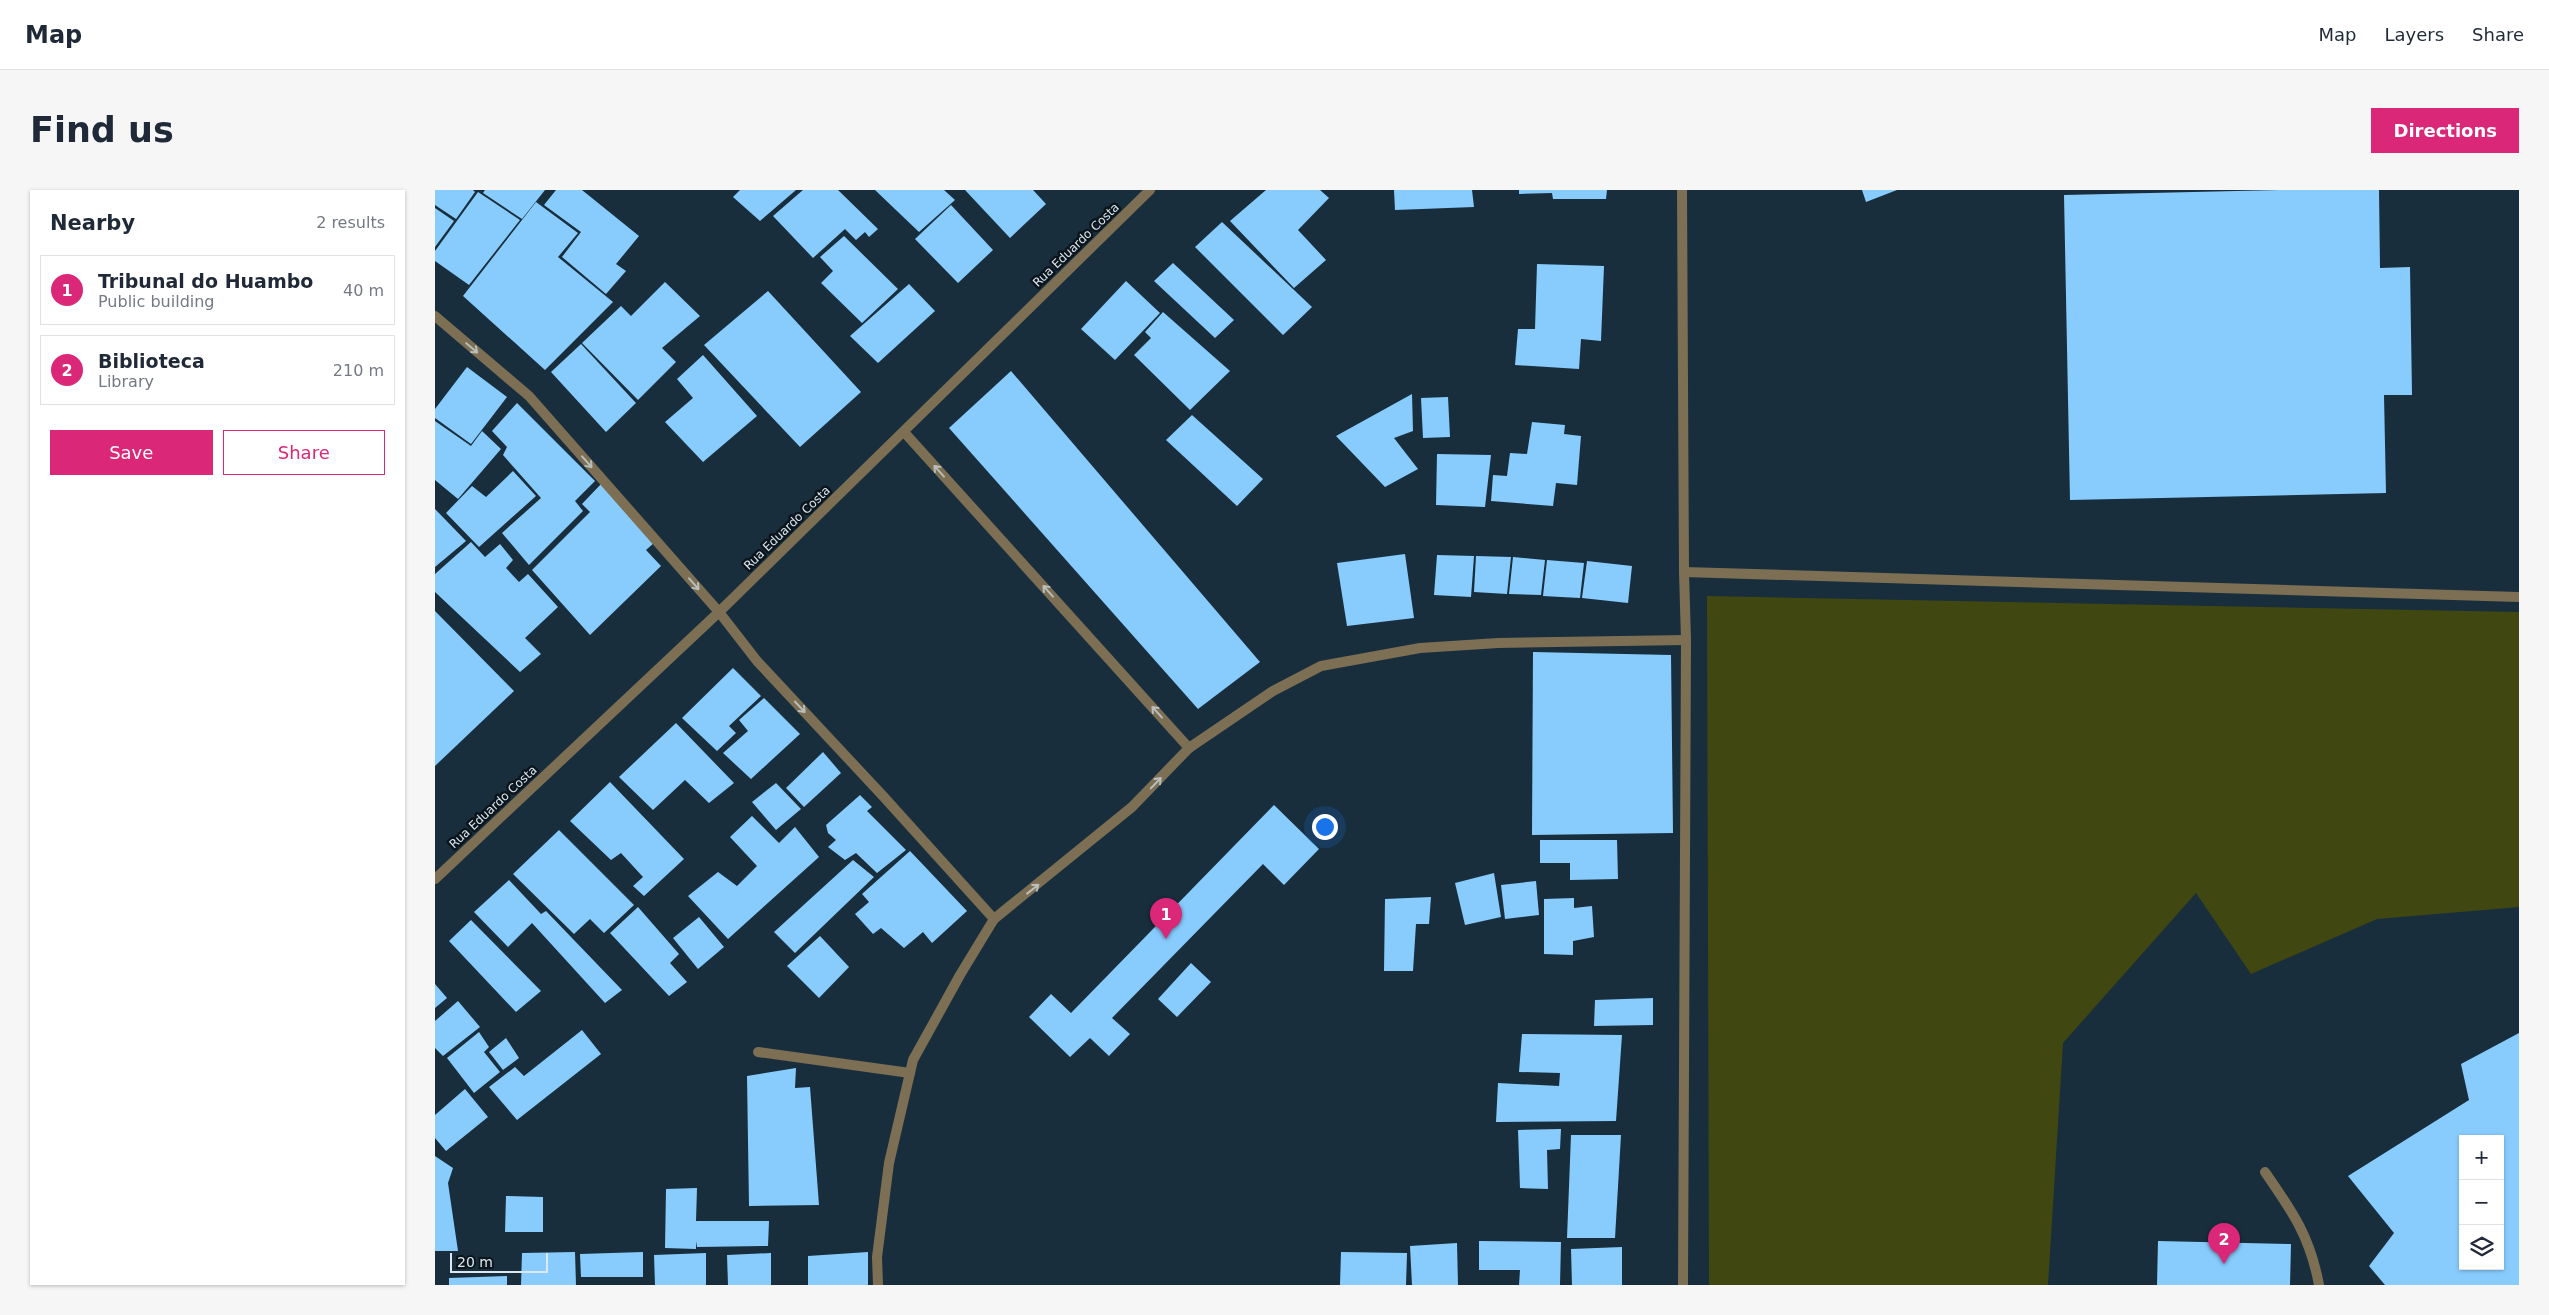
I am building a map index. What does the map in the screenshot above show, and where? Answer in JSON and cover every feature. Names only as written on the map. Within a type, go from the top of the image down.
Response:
[{"type":"street","name":"Rua Eduardo Costa","points":[[435,879],[719,612],[1150,190]]},
{"type":"street","points":[[1683,190],[1683,572],[1686,640],[1683,1285]]},
{"type":"street","points":[[435,316],[529,396],[719,612],[757,661],[994,919]]},
{"type":"street","points":[[904,432],[1189,748]]},
{"type":"street","points":[[1683,572],[2519,597]]},
{"type":"street","points":[[878,1285],[877,1257],[889,1162],[910,1073],[918,1052],[994,919],[1132,807],[1189,748],[1273,691],[1321,666],[1420,648],[1498,642],[1686,640]]},
{"type":"street","points":[[758,1052],[910,1073]]},
{"type":"street","points":[[2265,1172],[2293,1212],[2313,1255],[2319,1285]]},
{"type":"green space","points":[[1707,596],[2519,612],[2519,907],[2377,919],[2251,974],[2196,893],[2063,1043],[2048,1285],[1709,1285]]},
{"type":"building","points":[[435,190],[473,190],[475,192],[456,219],[435,205]]},
{"type":"building","points":[[485,190],[545,190],[522,219],[483,193]]},
{"type":"building","points":[[556,190],[582,190],[639,236],[616,264],[626,271],[606,294],[562,257],[581,232],[544,205]]},
{"type":"building","points":[[740,190],[796,190],[760,221],[733,197]]},
{"type":"building","points":[[803,190],[838,190],[878,229],[869,237],[865,232],[856,240],[845,229],[813,258],[773,216]]},
{"type":"building","points":[[875,190],[944,190],[955,200],[919,232]]},
{"type":"building","points":[[965,190],[1033,190],[1046,204],[1010,238]]},
{"type":"building","points":[[1266,190],[1320,190],[1329,198],[1298,230],[1326,260],[1294,288],[1230,221]]},
{"type":"building","points":[[1394,190],[1472,190],[1474,207],[1395,210]]},
{"type":"building","points":[[1519,190],[1607,190],[1606,199],[1553,199],[1552,193],[1519,194]]},
{"type":"building","points":[[1862,190],[1897,190],[1866,202]]},
{"type":"building","points":[[2279,190],[2379,190],[2380,268],[2410,267],[2412,395],[2384,395],[2386,493],[2070,500],[2064,195]]},
{"type":"building","points":[[478,192],[520,220],[469,285],[435,261],[435,251]]},
{"type":"building","points":[[536,202],[578,233],[558,257],[613,302],[545,370],[463,296]]},
{"type":"building","points":[[951,205],[993,250],[958,283],[915,239]]},
{"type":"building","points":[[435,208],[454,221],[435,247]]},
{"type":"building","points":[[1222,222],[1312,307],[1283,335],[1195,247]]},
{"type":"building","points":[[844,236],[898,289],[862,323],[821,283],[833,271],[820,257]]},
{"type":"building","points":[[1173,263],[1234,320],[1215,338],[1154,281]]},
{"type":"building","points":[[1537,264],[1604,266],[1601,341],[1581,339],[1579,369],[1515,365],[1518,329],[1535,329]]},
{"type":"building","points":[[1126,281],[1160,313],[1115,360],[1081,329]]},
{"type":"building","points":[[665,282],[700,316],[662,348],[676,362],[638,400],[582,343],[621,306],[631,316]]},
{"type":"building","points":[[909,284],[935,311],[878,363],[850,336]]},
{"type":"building","points":[[768,291],[861,392],[800,447],[704,345]]},
{"type":"building","points":[[1163,312],[1230,371],[1190,410],[1134,355],[1151,338],[1145,332]]},
{"type":"building","points":[[581,344],[636,403],[606,432],[551,372]]},
{"type":"building","points":[[703,355],[757,416],[703,462],[665,422],[693,398],[677,379]]},
{"type":"building","points":[[467,367],[507,397],[471,444],[435,418],[435,409]]},
{"type":"building","points":[[1011,371],[1260,662],[1198,709],[949,428]]},
{"type":"building","points":[[1412,394],[1413,431],[1394,438],[1418,469],[1385,487],[1336,436]]},
{"type":"building","points":[[1448,397],[1450,437],[1423,438],[1421,398]]},
{"type":"building","points":[[517,403],[595,481],[575,501],[583,511],[529,565],[502,533],[541,498],[503,455],[507,447],[492,431]]},
{"type":"building","points":[[1192,415],[1263,479],[1237,506],[1166,440]]},
{"type":"building","points":[[435,421],[471,446],[482,431],[501,449],[458,499],[435,480]]},
{"type":"building","points":[[1532,422],[1565,425],[1564,434],[1581,436],[1577,485],[1556,483],[1553,506],[1491,501],[1493,475],[1507,476],[1510,453],[1527,454]]},
{"type":"building","points":[[1437,454],[1491,455],[1485,507],[1436,505]]},
{"type":"building","points":[[513,471],[536,496],[479,547],[446,513],[472,486],[486,497]]},
{"type":"building","points":[[602,483],[655,542],[646,550],[661,566],[590,635],[532,570],[590,512],[582,504]]},
{"type":"building","points":[[435,509],[466,541],[435,567]]},
{"type":"building","points":[[471,542],[485,557],[500,544],[513,560],[506,568],[519,582],[528,574],[558,607],[525,638],[541,654],[520,672],[435,592],[435,574]]},
{"type":"building","points":[[1405,554],[1414,618],[1347,626],[1337,563]]},
{"type":"building","points":[[1437,555],[1474,556],[1471,597],[1434,595]]},
{"type":"building","points":[[1476,556],[1511,557],[1507,594],[1474,592]]},
{"type":"building","points":[[1513,557],[1545,560],[1541,595],[1509,594]]},
{"type":"building","points":[[1547,560],[1584,563],[1580,598],[1543,596]]},
{"type":"building","points":[[1587,561],[1632,566],[1628,603],[1582,598]]},
{"type":"building","points":[[435,611],[514,691],[435,766]]},
{"type":"building","points":[[1533,652],[1671,655],[1673,833],[1532,835]]},
{"type":"building","points":[[733,668],[761,696],[729,726],[736,733],[717,751],[682,718]]},
{"type":"building","points":[[764,698],[800,734],[751,779],[723,753],[748,731],[739,720]]},
{"type":"building","points":[[676,723],[734,783],[709,803],[685,780],[653,810],[619,777]]},
{"type":"building","points":[[823,752],[841,773],[804,807],[786,788]]},
{"type":"building","points":[[610,782],[684,859],[644,896],[633,886],[643,877],[621,853],[611,860],[570,821]]},
{"type":"building","points":[[776,783],[801,809],[776,830],[752,802]]},
{"type":"building","points":[[860,795],[872,807],[867,811],[906,850],[877,873],[856,853],[845,860],[828,847],[836,840],[828,833],[826,825]]},
{"type":"building","points":[[1274,805],[1319,849],[1284,885],[1263,864],[1112,1018],[1130,1034],[1109,1056],[1090,1038],[1070,1057],[1029,1017],[1051,994],[1071,1013]]},
{"type":"building","points":[[752,816],[779,843],[795,827],[819,857],[728,939],[688,896],[718,872],[737,886],[757,866],[730,837]]},
{"type":"building","points":[[559,830],[634,905],[604,933],[590,919],[574,934],[513,874]]},
{"type":"building","points":[[1540,840],[1617,840],[1618,879],[1570,880],[1570,863],[1540,863]]},
{"type":"building","points":[[910,851],[967,911],[932,943],[923,932],[904,948],[881,928],[873,934],[855,914],[869,902],[862,894]]},
{"type":"building","points":[[853,860],[874,877],[795,953],[774,932]]},
{"type":"building","points":[[1494,873],[1501,917],[1465,925],[1455,883]]},
{"type":"building","points":[[509,880],[541,914],[546,911],[622,990],[605,1003],[532,923],[508,947],[474,912]]},
{"type":"building","points":[[1536,881],[1539,915],[1505,919],[1501,885]]},
{"type":"building","points":[[1431,897],[1429,924],[1416,924],[1413,971],[1384,971],[1385,899]]},
{"type":"building","points":[[1574,898],[1574,908],[1592,906],[1594,937],[1573,941],[1573,955],[1544,954],[1544,899]]},
{"type":"building","points":[[638,907],[679,954],[670,963],[687,982],[669,996],[610,933]]},
{"type":"building","points":[[699,917],[724,947],[698,969],[673,938]]},
{"type":"building","points":[[471,920],[541,991],[516,1012],[449,941]]},
{"type":"building","points":[[820,936],[849,967],[819,998],[787,966]]},
{"type":"building","points":[[1191,963],[1211,982],[1177,1017],[1158,999]]},
{"type":"building","points":[[435,984],[447,998],[435,1008]]},
{"type":"building","points":[[1653,998],[1653,1025],[1594,1026],[1595,1000]]},
{"type":"building","points":[[458,1001],[480,1027],[443,1056],[435,1048],[435,1021]]},
{"type":"building","points":[[582,1030],[601,1054],[517,1120],[489,1087],[515,1067],[524,1076]]},
{"type":"building","points":[[479,1032],[489,1047],[484,1052],[500,1072],[474,1093],[447,1058]]},
{"type":"building","points":[[2519,1033],[2519,1285],[2385,1285],[2369,1266],[2394,1233],[2348,1176],[2469,1100],[2461,1064]]},
{"type":"building","points":[[1522,1034],[1622,1035],[1616,1121],[1496,1122],[1498,1083],[1559,1086],[1560,1073],[1519,1072]]},
{"type":"building","points":[[506,1038],[519,1058],[503,1070],[489,1052]]},
{"type":"building","points":[[796,1068],[795,1088],[810,1087],[819,1205],[749,1206],[747,1076]]},
{"type":"building","points":[[465,1089],[488,1117],[446,1151],[435,1138],[435,1115]]},
{"type":"building","points":[[1561,1129],[1560,1149],[1547,1150],[1548,1189],[1520,1188],[1518,1130]]},
{"type":"building","points":[[1571,1135],[1621,1135],[1615,1238],[1567,1238]]},
{"type":"building","points":[[435,1156],[453,1168],[448,1183],[458,1251],[435,1251]]},
{"type":"building","points":[[697,1188],[696,1221],[769,1221],[768,1246],[697,1247],[696,1241],[696,1249],[665,1248],[666,1189]]},
{"type":"building","points":[[506,1196],[543,1197],[543,1232],[505,1232]]},
{"type":"building","points":[[1479,1241],[1561,1242],[1560,1285],[1519,1285],[1520,1270],[1479,1270]]},
{"type":"building","points":[[2158,1241],[2291,1244],[2290,1285],[2157,1285]]},
{"type":"building","points":[[1457,1243],[1458,1285],[1412,1285],[1410,1246]]},
{"type":"building","points":[[1622,1247],[1622,1285],[1572,1285],[1571,1249]]},
{"type":"building","points":[[575,1252],[576,1285],[521,1285],[522,1253]]},
{"type":"building","points":[[643,1252],[643,1277],[581,1277],[580,1254]]},
{"type":"building","points":[[868,1252],[868,1285],[808,1285],[808,1256]]},
{"type":"building","points":[[1341,1252],[1407,1253],[1406,1285],[1340,1285]]},
{"type":"building","points":[[706,1253],[706,1285],[655,1285],[654,1255]]},
{"type":"building","points":[[771,1253],[771,1285],[728,1285],[727,1255]]},
{"type":"building","points":[[507,1276],[507,1285],[449,1285],[449,1278]]},
{"type":"place","name":"Tribunal do Huambo","points":[[1166,939]]},
{"type":"place","name":"Biblioteca","points":[[2224,1264]]}]
